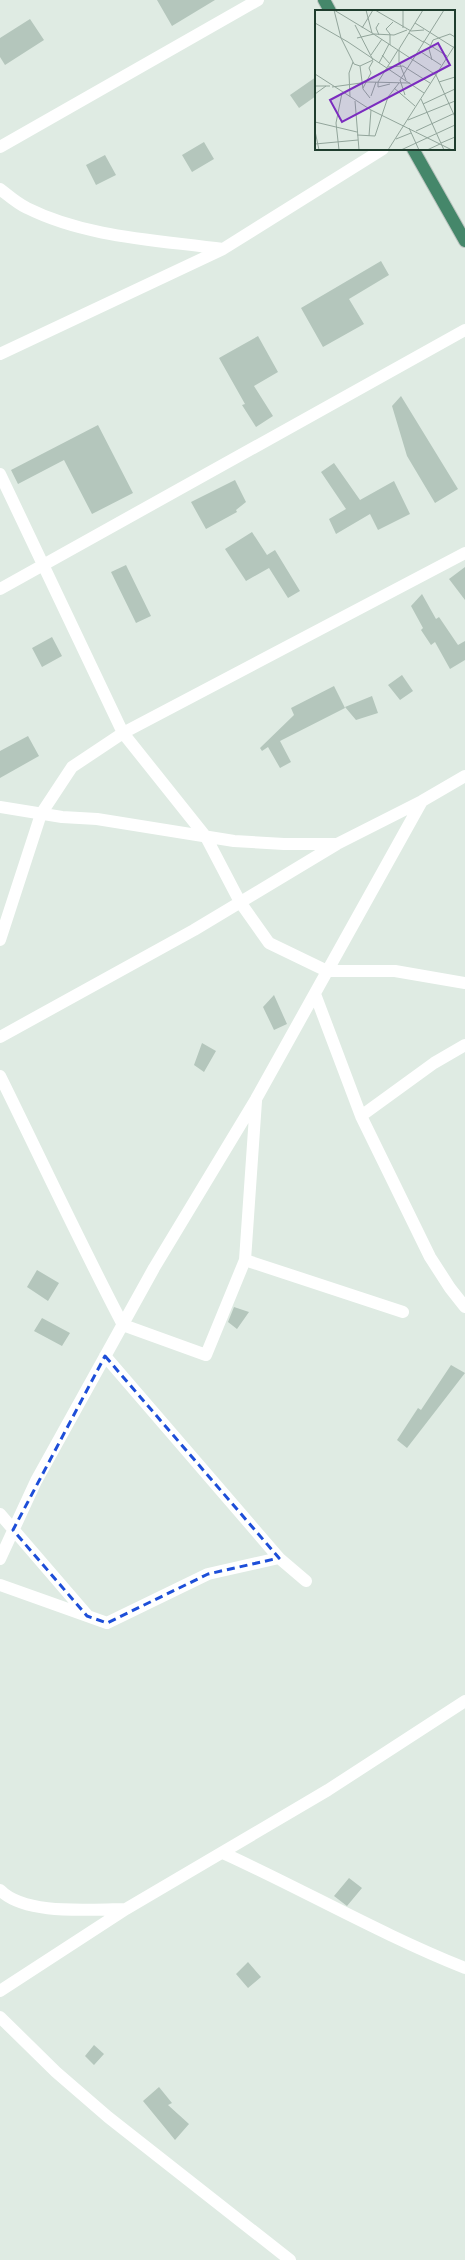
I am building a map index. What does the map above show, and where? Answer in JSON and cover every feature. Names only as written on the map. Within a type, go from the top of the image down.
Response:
[{"type":"highway","points":[[324,0],[329,10]]},
{"type":"highway","points":[[415,150],[465,241]]},
{"type":"street","points":[[0,147],[258,0]]},
{"type":"street","points":[[0,354],[223,249],[380,150]]},
{"type":"street","points":[[0,189],[27,208],[69,224],[113,233],[223,249]]},
{"type":"street","points":[[0,589],[465,330]]},
{"type":"street","points":[[0,474],[27,528],[42,565],[123,733],[206,836],[240,902],[269,943],[327,971],[395,971],[465,982]]},
{"type":"street","points":[[0,940],[41,814],[72,767],[123,733],[465,553]]},
{"type":"street","points":[[0,1038],[240,902],[337,844],[422,801],[465,776]]},
{"type":"street","points":[[0,1559],[36,1481],[154,1268],[256,1099],[422,801]]},
{"type":"street","points":[[0,807],[41,814],[97,819],[206,836],[284,844],[337,844]]},
{"type":"street","points":[[315,994],[361,1116],[430,1257],[450,1288],[465,1307]]},
{"type":"street","points":[[361,1116],[434,1063],[465,1045]]},
{"type":"street","points":[[0,1076],[57,1190],[81,1246],[123,1325],[206,1355],[245,1260],[256,1099]]},
{"type":"street","points":[[245,1260],[403,1312]]},
{"type":"street","points":[[106,1356],[279,1558],[306,1581]]},
{"type":"street","points":[[0,1514],[87,1616]]},
{"type":"street","points":[[0,1585],[107,1623],[208,1574],[279,1558]]},
{"type":"street","points":[[0,1991],[126,1909],[328,1790],[465,1701]]},
{"type":"street","points":[[223,1853],[287,1882],[435,1956],[465,1968]]},
{"type":"street","points":[[0,1890],[15,1901],[37,1906],[54,1908],[126,1909]]},
{"type":"street","points":[[0,2017],[56,2072],[108,2117],[290,2260]]},
{"type":"highlighted area","points":[[105,1356],[279,1558],[208,1574],[107,1623],[87,1616],[13,1530]]},
{"type":"building","points":[[157,0],[215,0],[172,26]]},
{"type":"building","points":[[30,19],[44,40],[5,65],[0,57],[0,38]]},
{"type":"building","points":[[315,78],[315,97],[299,108],[290,95]]},
{"type":"building","points":[[204,142],[214,159],[192,172],[182,155]]},
{"type":"building","points":[[105,155],[116,175],[96,185],[86,165]]},
{"type":"building","points":[[381,261],[389,275],[349,299],[364,324],[323,347],[301,308]]},
{"type":"building","points":[[258,336],[278,372],[254,386],[273,416],[256,427],[242,405],[245,404],[219,358]]},
{"type":"building","points":[[401,396],[458,489],[435,503],[407,456],[392,406]]},
{"type":"building","points":[[98,425],[133,493],[92,514],[64,460],[18,484],[11,470]]},
{"type":"building","points":[[334,463],[360,500],[394,481],[410,514],[378,530],[370,514],[336,534],[329,519],[346,509],[321,472]]},
{"type":"building","points":[[235,480],[246,502],[236,510],[237,512],[206,529],[191,502]]},
{"type":"building","points":[[252,532],[267,555],[275,550],[300,591],[288,598],[269,568],[246,581],[225,549]]},
{"type":"building","points":[[126,565],[151,616],[136,623],[111,572]]},
{"type":"building","points":[[465,567],[465,600],[449,579]]},
{"type":"building","points":[[422,594],[436,619],[439,617],[458,645],[465,641],[465,660],[450,669],[435,642],[431,645],[421,630],[423,628],[411,606]]},
{"type":"building","points":[[52,637],[62,656],[42,667],[32,648]]},
{"type":"building","points":[[402,675],[413,691],[400,700],[388,685]]},
{"type":"building","points":[[334,686],[345,708],[280,741],[291,762],[280,768],[268,747],[262,751],[260,748],[294,715],[291,708]]},
{"type":"building","points":[[372,696],[378,713],[356,720],[345,707]]},
{"type":"building","points":[[28,736],[39,756],[0,778],[0,751]]},
{"type":"building","points":[[274,995],[287,1024],[274,1030],[263,1007]]},
{"type":"building","points":[[202,1043],[216,1051],[204,1072],[194,1065]]},
{"type":"building","points":[[37,1270],[59,1283],[48,1301],[27,1287]]},
{"type":"building","points":[[234,1307],[249,1312],[237,1329],[228,1322]]},
{"type":"building","points":[[42,1318],[70,1333],[62,1346],[34,1331]]},
{"type":"building","points":[[451,1365],[465,1373],[407,1448],[397,1440],[418,1408],[421,1410]]},
{"type":"building","points":[[349,1878],[362,1888],[347,1906],[334,1896]]},
{"type":"building","points":[[248,1962],[261,1977],[248,1988],[236,1974]]},
{"type":"building","points":[[94,2045],[104,2054],[94,2065],[85,2056]]},
{"type":"building","points":[[159,2087],[172,2103],[168,2105],[189,2124],[175,2140],[143,2101]]}]
